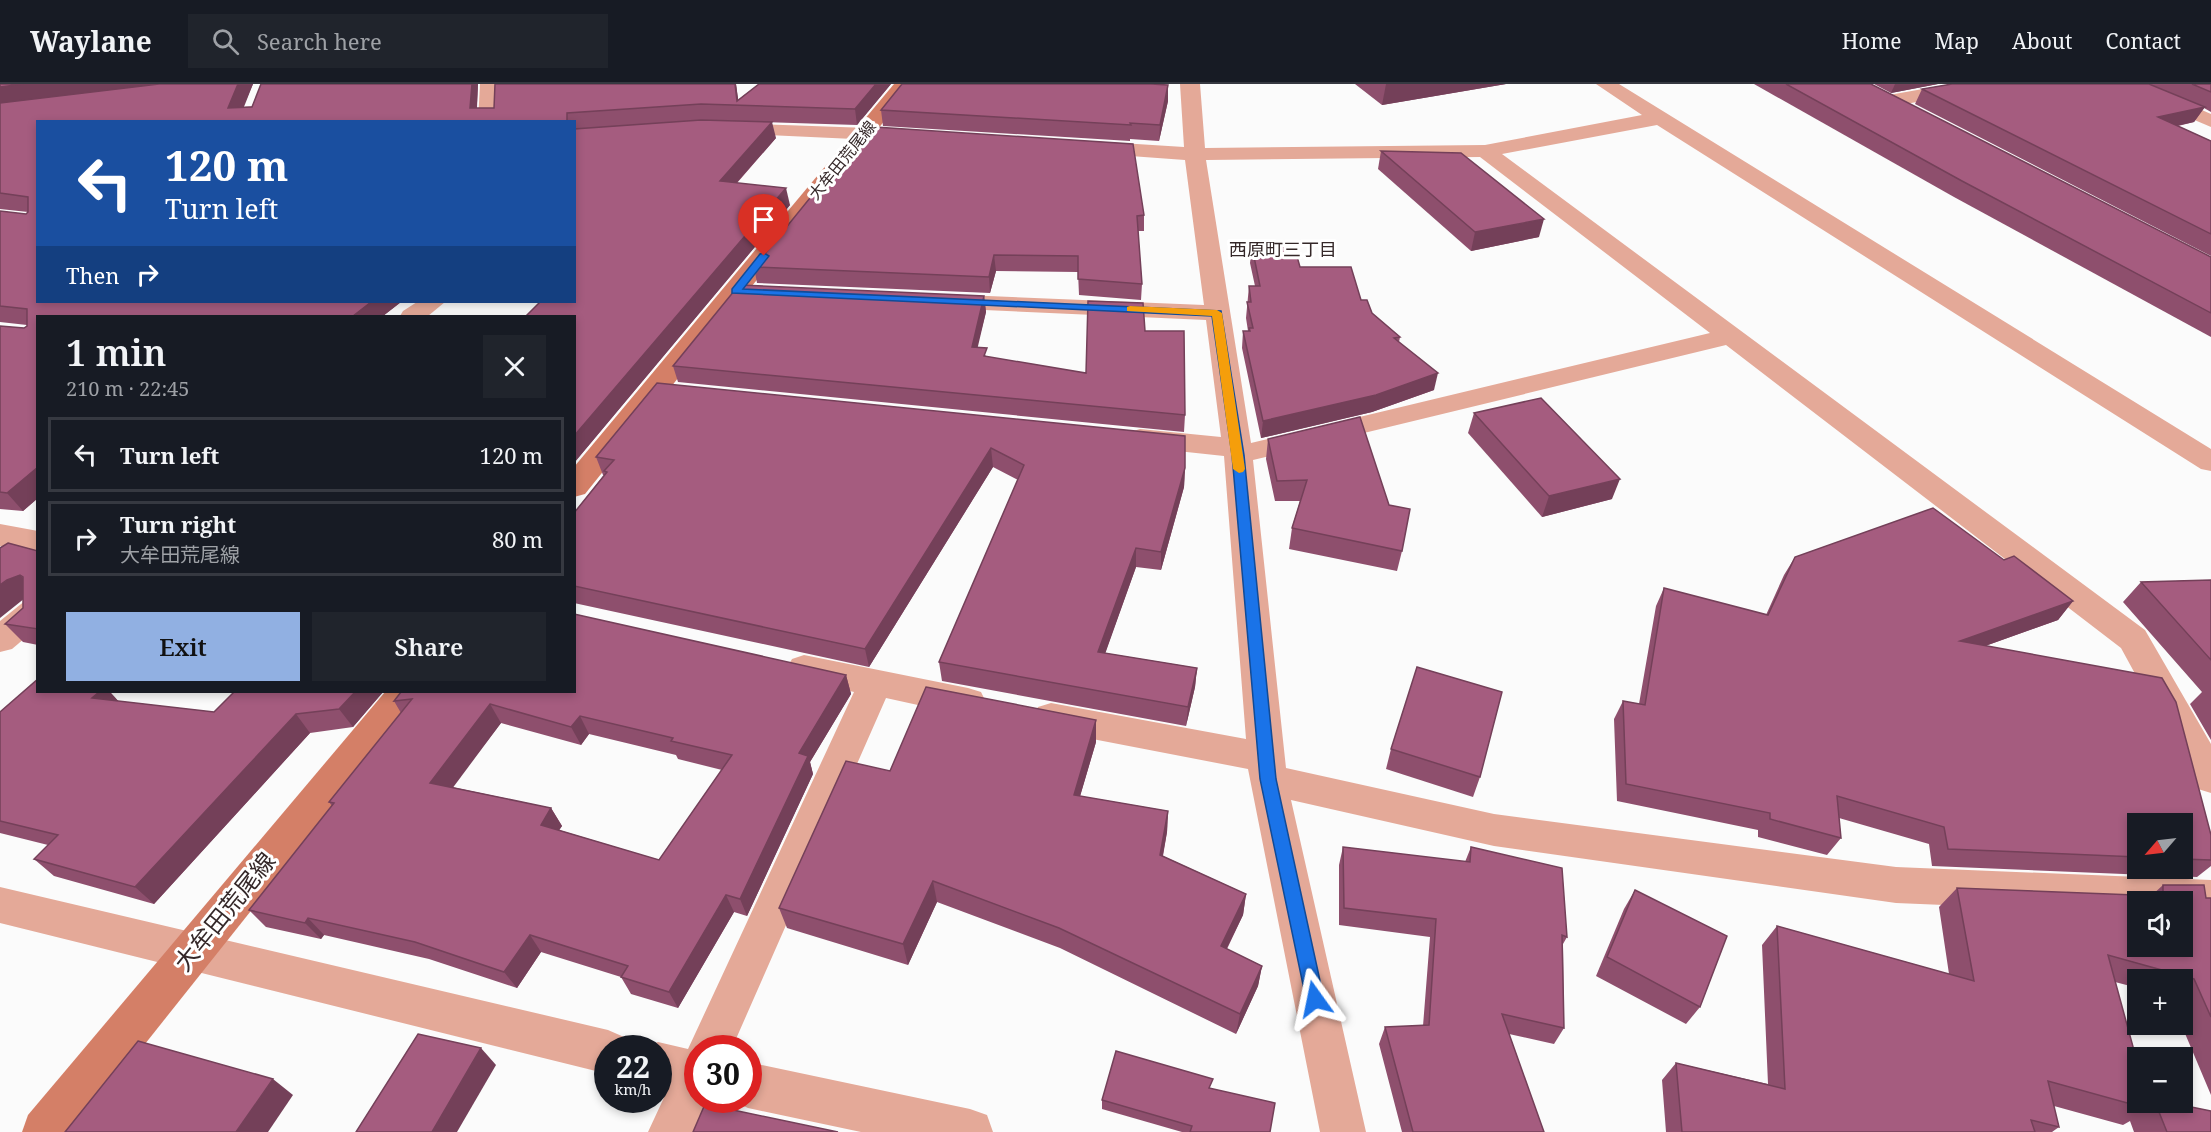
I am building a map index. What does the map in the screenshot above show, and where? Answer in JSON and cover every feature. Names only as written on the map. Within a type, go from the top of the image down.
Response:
[{"type":"main road","name":"大牟田荒尾線","points":[[576,485],[654,390],[747,292],[864,133],[904,84]]},
{"type":"main road","name":"大牟田荒尾線","points":[[45,1132],[404,693]]},
{"type":"street","points":[[488,120],[490,84]]},
{"type":"street","points":[[1190,84],[1195,154],[1237,452],[1266,768],[1343,1132]]},
{"type":"street","points":[[1606,84],[2211,462]]},
{"type":"street","points":[[1920,118],[1881,97],[1983,84]]},
{"type":"street","points":[[2126,84],[2211,121]]},
{"type":"street","points":[[1065,146],[1195,154],[1485,151],[1660,118]]},
{"type":"street","points":[[705,128],[911,136]]},
{"type":"street","points":[[1485,151],[2133,639],[2211,778]]},
{"type":"street","points":[[912,299],[1217,313]]},
{"type":"street","points":[[414,315],[432,303]]},
{"type":"street","points":[[1118,436],[1237,452],[1732,336]]},
{"type":"street","points":[[654,390],[690,394]]},
{"type":"street","points":[[0,535],[36,542]]},
{"type":"street","points":[[0,640],[36,610]]},
{"type":"street","points":[[771,661],[875,684],[1013,710],[1266,768],[1494,830],[1896,885],[2211,898]]},
{"type":"street","points":[[716,1035],[875,684]]},
{"type":"street","points":[[0,905],[594,1049]]},
{"type":"street","points":[[762,1088],[970,1132]]},
{"type":"street","points":[[672,1132],[684,1106]]},
{"type":"building","points":[[0,84],[23,84],[0,87]]},
{"type":"building","points":[[159,84],[238,84],[228,108],[252,107],[261,84],[472,84],[470,108],[494,108],[495,84],[735,84],[737,101],[759,84],[876,84],[855,109],[701,104],[567,113],[567,120],[36,120],[36,303],[370,303],[354,315],[36,315],[36,469],[7,493],[0,492],[0,326],[24,328],[27,326],[27,309],[0,306],[0,211],[26,214],[28,197],[0,193],[0,103]]},
{"type":"building","points":[[902,84],[1168,85],[1160,125],[1130,123],[1131,125],[881,110]]},
{"type":"building","points":[[1786,84],[1871,84],[2211,257],[2211,313],[1962,181]]},
{"type":"building","points":[[1952,84],[2149,84],[2205,107],[2158,117],[2211,141],[2211,234],[1922,89]]},
{"type":"building","points":[[2192,84],[2211,84],[2211,92]]},
{"type":"building","points":[[701,120],[772,122],[720,181],[786,188],[576,434],[576,315],[527,315],[539,303],[576,303],[576,129]]},
{"type":"building","points":[[875,127],[1133,144],[1144,215],[1137,216],[1142,284],[1078,279],[1078,256],[994,255],[989,277],[754,267],[814,193],[822,194]]},
{"type":"building","points":[[1381,151],[1461,153],[1544,219],[1475,232]]},
{"type":"building","points":[[1294,246],[1300,267],[1351,267],[1361,300],[1367,300],[1372,313],[1400,337],[1394,338],[1438,373],[1376,395],[1263,421],[1243,331],[1250,331],[1249,328],[1253,328],[1247,302],[1251,302],[1249,286],[1260,286],[1252,247]]},
{"type":"building","points":[[739,285],[984,296],[972,347],[987,348],[984,356],[1086,373],[1088,301],[1143,303],[1145,331],[1184,331],[1185,415],[673,366]]},
{"type":"building","points":[[657,383],[1185,436],[1185,468],[1161,552],[1136,548],[1098,652],[1197,668],[1188,707],[939,662],[1024,465],[991,448],[865,649],[576,586],[576,511],[614,460],[596,457]]},
{"type":"building","points":[[1541,398],[1620,479],[1549,496],[1474,413]]},
{"type":"building","points":[[1360,417],[1389,505],[1410,509],[1402,551],[1292,528],[1307,480],[1277,481],[1268,439]]},
{"type":"building","points":[[1933,508],[2004,560],[2014,556],[2073,601],[1960,641],[2162,678],[2176,702],[2211,835],[2211,860],[2193,859],[2193,813],[2127,813],[2127,857],[1948,849],[1944,827],[1837,796],[1841,838],[1770,819],[1770,813],[1626,784],[1623,701],[1645,705],[1664,588],[1768,615],[1795,557]]},
{"type":"building","points":[[8,543],[36,550],[36,629],[5,624],[23,608],[23,577],[20,575],[0,585],[0,548]]},
{"type":"building","points":[[2211,580],[2211,660],[2141,582]]},
{"type":"building","points":[[576,614],[846,675],[799,753],[808,756],[740,899],[726,895],[669,992],[621,977],[628,966],[530,935],[504,972],[415,942],[308,918],[305,923],[249,910],[334,803],[329,802],[412,699],[394,701],[400,693],[576,693]],"holes":[[[490,704],[571,727],[580,716],[673,738],[671,741],[732,755],[659,860],[541,825],[551,808],[430,783]]]},
{"type":"building","points":[[1417,667],[1502,692],[1480,777],[1391,749]]},
{"type":"building","points":[[36,681],[36,693],[98,693],[92,698],[214,712],[233,693],[354,693],[339,709],[296,714],[135,887],[34,859],[58,835],[0,821],[0,712]]},
{"type":"building","points":[[926,687],[1096,720],[1074,795],[1168,811],[1160,855],[1246,894],[1221,946],[1262,966],[1240,1014],[1059,928],[933,881],[903,944],[779,908],[846,761],[890,771]]},
{"type":"building","points":[[1343,847],[1470,862],[1471,847],[1562,868],[1567,937],[1562,935],[1564,1028],[1502,1014],[1544,1132],[1413,1132],[1385,1027],[1429,1025],[1436,919],[1344,908]]},
{"type":"building","points":[[2163,885],[2204,885],[2206,898],[2211,898],[2211,1017],[2193,979],[2193,969],[2158,969],[2108,955],[2127,1025],[2127,1035],[2130,1035],[2133,1047],[2127,1047],[2127,1103],[2048,1081],[2059,1127],[2031,1120],[2035,1132],[1682,1132],[1676,1063],[1785,1089],[1777,926],[1974,981],[1957,888],[2127,895],[2127,957],[2193,957],[2193,891],[2163,891]]},
{"type":"building","points":[[1635,890],[1727,936],[1700,1007],[1607,957]]},
{"type":"building","points":[[418,1034],[481,1048],[432,1132],[356,1132]]},
{"type":"building","points":[[138,1041],[273,1079],[236,1132],[65,1132]]},
{"type":"building","points":[[1116,1051],[1213,1079],[1209,1088],[1275,1103],[1270,1132],[1190,1132],[1192,1126],[1102,1100]]},
{"type":"building","points":[[2193,1107],[2211,1111],[2211,1132],[2167,1132],[2159,1113],[2193,1113]]},
{"type":"building","points":[[701,1113],[748,1113],[838,1132],[693,1132]]},
{"type":"slow traffic","points":[[1130,309],[1217,313],[1239,469]]},
{"type":"district","name":"西原町三丁目","points":[[1283,249]]},
{"type":"route","points":[[764,256],[735,291],[1217,313],[1238,455],[1268,779],[1315,999]]}]
